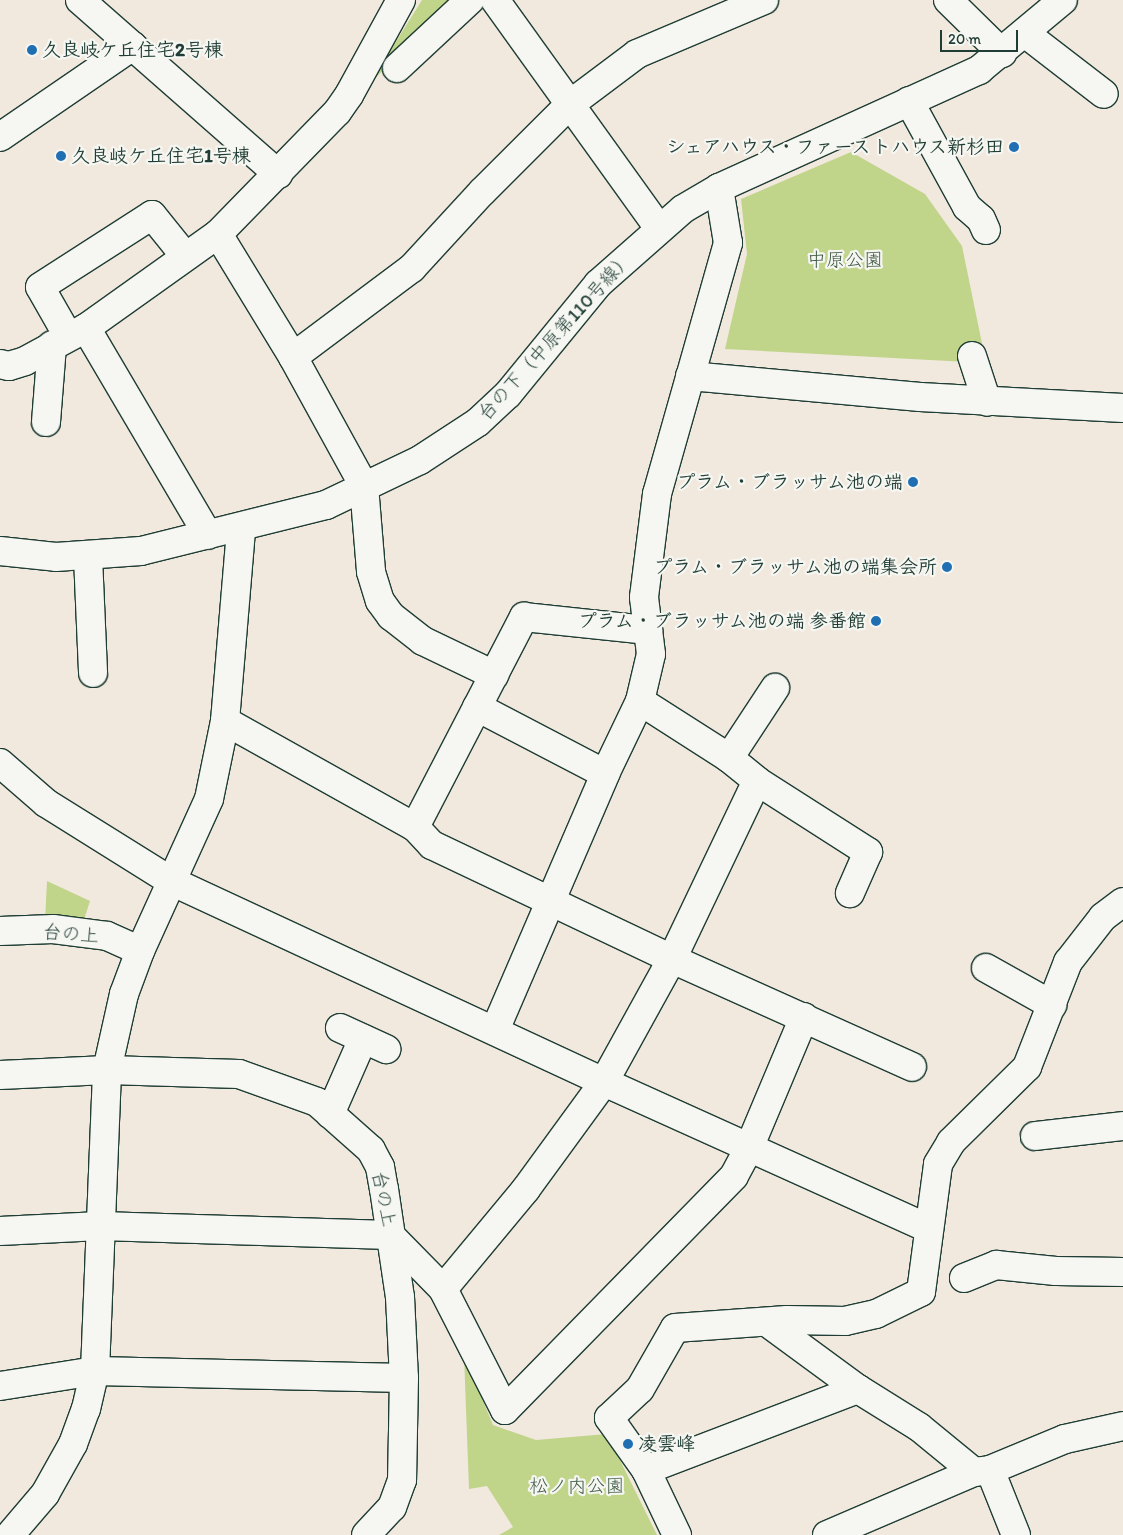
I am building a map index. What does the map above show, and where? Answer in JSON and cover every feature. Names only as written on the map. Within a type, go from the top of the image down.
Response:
[{"type":"street","points":[[80,0],[278,174]]},
{"type":"street","points":[[0,364],[9,366],[25,361],[69,336],[218,234],[278,174],[350,95],[401,0]]},
{"type":"street","points":[[397,68],[470,0]]},
{"type":"street","points":[[495,0],[659,228]]},
{"type":"street","points":[[293,357],[412,268],[482,192],[569,105],[637,54],[764,0]]},
{"type":"street","points":[[948,0],[1002,52]]},
{"type":"street","name":"台の下（中原第110号線）","points":[[0,551],[56,557],[88,557],[141,551],[241,529],[326,505],[420,460],[478,422],[508,394],[598,284],[659,228],[683,209],[719,188],[979,70],[1026,34],[1063,0]]},
{"type":"street","points":[[1026,34],[1104,94]]},
{"type":"street","points":[[0,136],[133,46]]},
{"type":"street","points":[[909,101],[967,207],[982,219],[986,230]]},
{"type":"street","points":[[495,1030],[552,902],[605,774],[640,700],[651,654],[644,598],[657,494],[728,243],[719,188]]},
{"type":"street","points":[[185,256],[152,215],[40,287],[69,336],[208,535]]},
{"type":"street","points":[[218,234],[293,357],[364,486],[371,572],[380,601],[391,616],[423,641],[494,675]]},
{"type":"street","points":[[46,422],[69,336]]},
{"type":"street","points":[[972,356],[988,402]]},
{"type":"street","points":[[690,376],[988,402],[1123,408]]},
{"type":"street","points":[[14,1535],[45,1494],[73,1444],[86,1409],[95,1370],[107,1070],[124,994],[140,951],[209,799],[224,721],[241,529]]},
{"type":"street","points":[[88,557],[93,673]]},
{"type":"street","points":[[415,827],[524,617],[648,630]]},
{"type":"street","points":[[729,758],[775,688]]},
{"type":"street","points":[[640,700],[729,758],[757,781],[868,852],[850,893]]},
{"type":"street","points":[[477,707],[605,774]]},
{"type":"street","points":[[224,721],[415,827],[432,845],[672,959],[804,1016],[912,1067]]},
{"type":"street","points":[[0,763],[46,803],[171,881],[604,1082],[928,1228]]},
{"type":"street","points":[[443,1289],[526,1189],[604,1082],[672,959],[757,781]]},
{"type":"street","points":[[677,1535],[646,1470],[609,1418],[640,1389],[675,1328],[768,1323],[787,1320],[844,1321],[876,1314],[927,1290],[928,1228],[938,1164],[963,1141],[1027,1067],[1068,962],[1103,917],[1123,902]]},
{"type":"street","name":"台の上","points":[[0,932],[53,930],[107,936],[140,951]]},
{"type":"street","points":[[986,968],[1052,1005]]},
{"type":"street","points":[[749,1148],[804,1016]]},
{"type":"street","points":[[330,1114],[363,1039]]},
{"type":"street","name":"台の上","points":[[0,1076],[107,1070],[239,1074],[317,1102],[371,1150],[380,1167],[390,1235],[443,1289],[505,1410],[734,1176],[749,1148]]},
{"type":"street","points":[[1035,1136],[1123,1126]]},
{"type":"street","points":[[0,1231],[100,1226],[390,1235],[400,1297],[404,1378],[402,1480],[392,1507],[366,1535]]},
{"type":"street","points":[[964,1278],[996,1265],[1056,1271],[1123,1272]]},
{"type":"street","points":[[768,1323],[858,1389],[982,1471],[1016,1535]]},
{"type":"street","points":[[0,1386],[95,1370],[404,1378]]},
{"type":"street","points":[[646,1470],[858,1389]]},
{"type":"street","points":[[828,1535],[982,1471],[1065,1439],[1123,1426]]},
{"type":"green space","points":[[422,0],[456,0],[370,83]]},
{"type":"green space","name":"中原公園","points":[[851,152],[925,194],[962,246],[986,363],[725,349],[747,254],[741,199]]},
{"type":"green space","points":[[47,881],[90,901],[82,926],[45,922]]},
{"type":"green space","name":"松ノ内公園","points":[[464,1355],[493,1425],[536,1440],[607,1434],[657,1535],[499,1535],[513,1527],[487,1486],[469,1489]]},
{"type":"place","name":"久良岐ケ丘住宅2号棟","points":[[32,50]]},
{"type":"place","name":"シェアハウス・ファーストハウス新杉田","points":[[1014,147]]},
{"type":"place","name":"久良岐ケ丘住宅1号棟","points":[[61,156]]},
{"type":"place","name":"プラム・ブラッサム池の端","points":[[913,482]]},
{"type":"place","name":"プラム・ブラッサム池の端集会所","points":[[947,567]]},
{"type":"place","name":"プラム・ブラッサム池の端 参番館","points":[[876,621]]},
{"type":"place","name":"凌雲峰","points":[[628,1444]]}]
